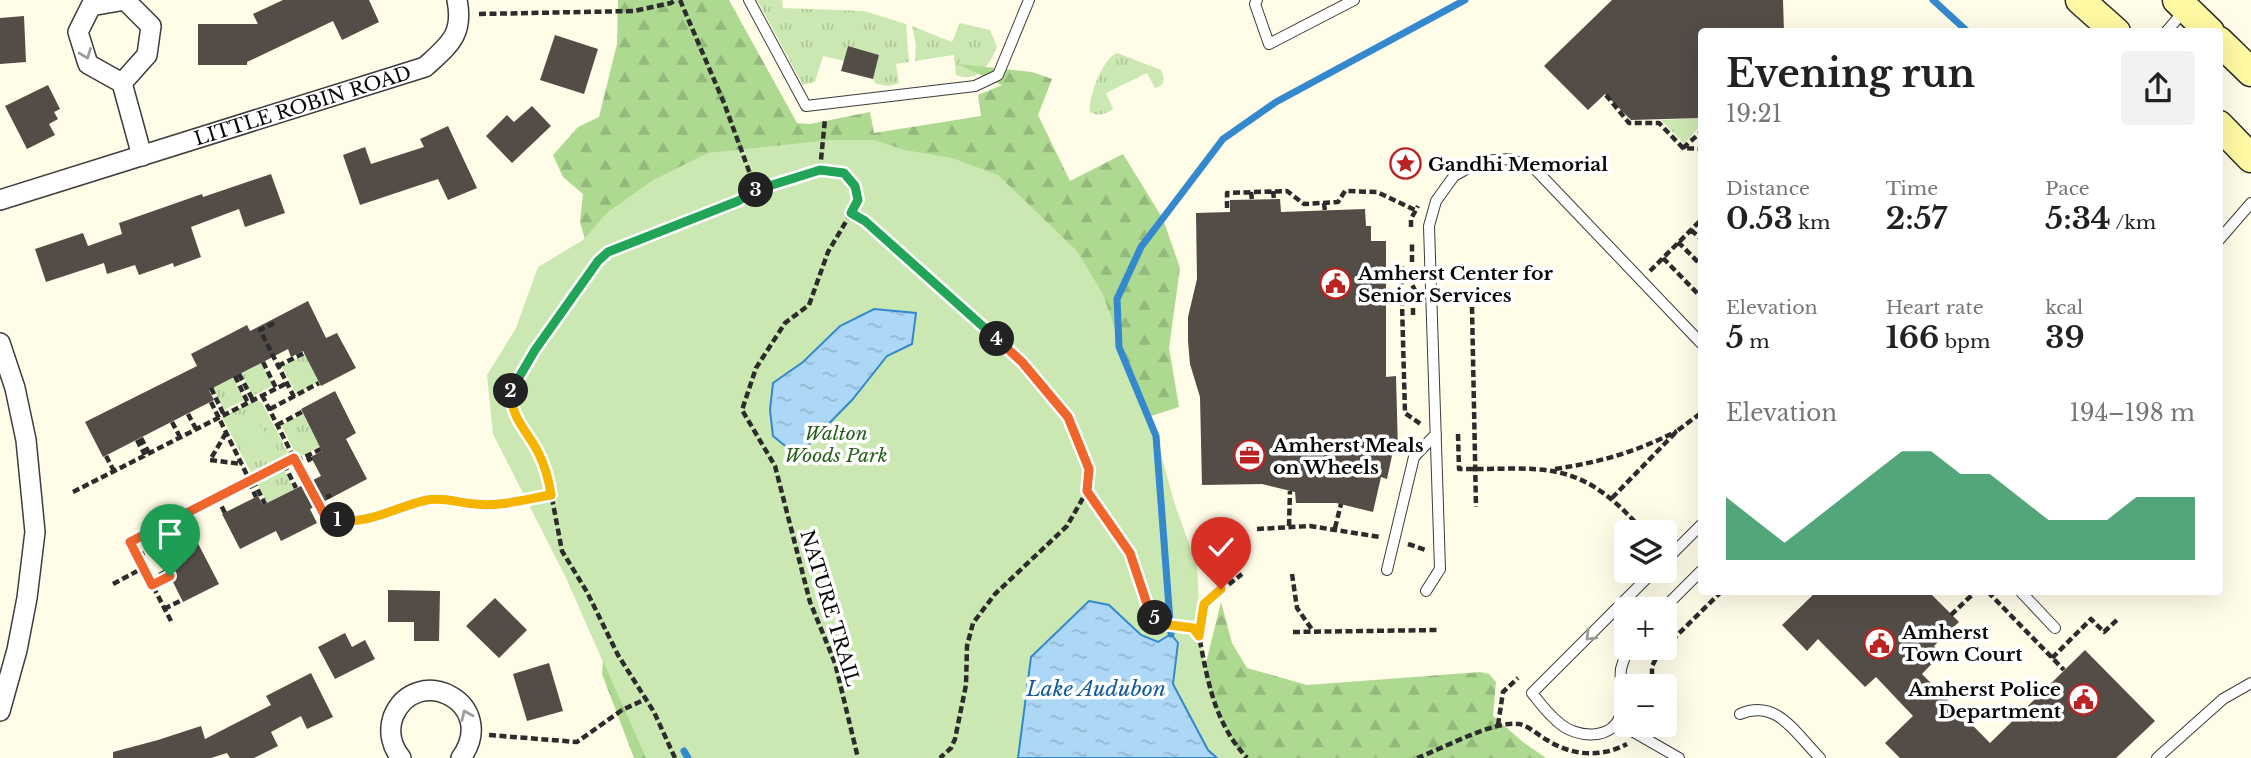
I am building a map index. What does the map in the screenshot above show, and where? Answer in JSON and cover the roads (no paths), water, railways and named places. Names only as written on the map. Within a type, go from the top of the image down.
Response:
[{"type":"main road","points":[[2080,0],[2112,28]]},
{"type":"main road","points":[[2181,4],[2206,28]]},
{"type":"main road","points":[[2223,45],[2251,72]]},
{"type":"main road","points":[[2223,129],[2251,158]]},
{"type":"street","name":"LITTLE ROBIN ROAD","points":[[0,200],[425,67],[451,43],[459,9]]},
{"type":"street","points":[[122,82],[142,156]]},
{"type":"street","points":[[0,343],[13,380],[26,440],[35,532],[20,637],[0,710]]},
{"type":"street","points":[[395,756],[391,722],[397,709],[405,699],[417,692],[430,690],[455,698],[465,708],[472,733],[461,758]]},
{"type":"lane","points":[[749,0],[806,106],[975,86],[998,75],[1029,0]]},
{"type":"lane","points":[[1257,0],[1255,4],[1269,44],[1354,0]]},
{"type":"lane","points":[[2167,28],[2181,4]]},
{"type":"lane","points":[[1426,591],[1440,569],[1429,226],[1436,201],[1454,176],[1481,161],[1510,159],[1534,168],[1698,341]]},
{"type":"lane","points":[[2223,235],[2251,203]]},
{"type":"lane","points":[[1387,570],[1414,457],[1436,434]]},
{"type":"lane","points":[[1677,549],[1698,528]]},
{"type":"lane","points":[[1675,597],[1698,575]]},
{"type":"lane","points":[[1614,727],[1597,735],[1572,731],[1559,724],[1532,693],[1643,583]]},
{"type":"lane","points":[[2024,595],[2055,628]]},
{"type":"lane","points":[[2157,758],[2223,699],[2251,683]]},
{"type":"lane","points":[[1740,714],[1752,709],[1766,709],[1779,715],[1820,758]]},
{"type":"lane","points":[[1642,737],[1679,758]]},
{"type":"water","points":[[874,309],[916,313],[912,344],[887,356],[852,400],[806,447],[789,449],[773,436],[770,410],[773,383],[803,362],[840,326]]},
{"type":"water","name":"Lake Audubon","points":[[1089,601],[1109,605],[1141,635],[1158,642],[1171,634],[1178,643],[1173,684],[1208,750],[1217,758],[1018,758],[1031,657]]},
{"type":"waterway","points":[[1171,634],[1156,436],[1119,347],[1117,299],[1141,247],[1223,139],[1276,102],[1465,0]]},
{"type":"waterway","points":[[1933,0],[1964,28]]},
{"type":"waterway","points":[[684,751],[688,758]]},
{"type":"place","name":"Gandhi Memorial","points":[[1405,164]]},
{"type":"place","name":"Amherst Center for Senior Services","points":[[1335,284]]},
{"type":"place","name":"Amherst Meals on Wheels","points":[[1250,456]]},
{"type":"place","name":"Amherst Town Court","points":[[1879,643]]},
{"type":"place","name":"Amherst Police Department","points":[[2084,700]]},
{"type":"park label","name":"Walton Woods Park","points":[[836,444]]}]
